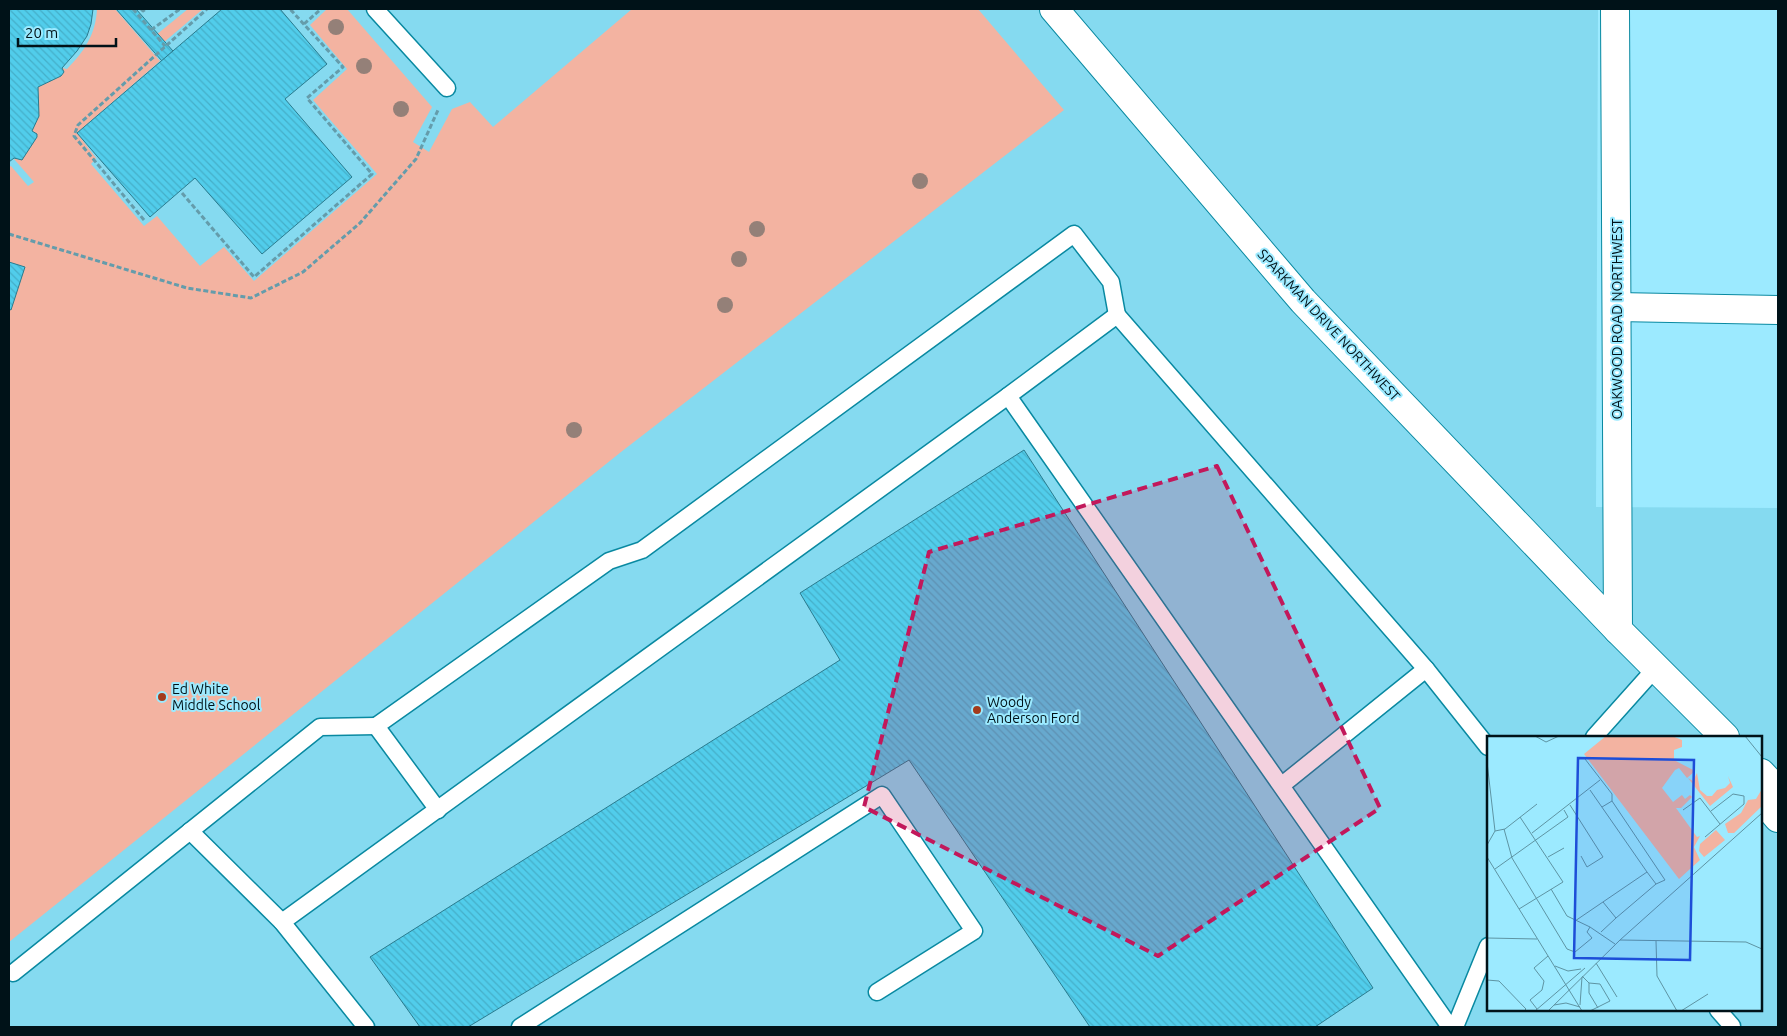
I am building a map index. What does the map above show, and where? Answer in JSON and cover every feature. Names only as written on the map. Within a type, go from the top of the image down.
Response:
[{"type":"main road","name":"SPARKMAN DRIVE NORTHWEST","points":[[1054,9],[1303,301],[1618,630],[1724,736]]},
{"type":"main road","name":"OAKWOOD ROAD NORTHWEST","points":[[1615,9],[1618,630]]},
{"type":"main road","points":[[1617,306],[1778,310]]},
{"type":"main road","name":"SPARKMAN DRIVE NORTHWEST","points":[[1618,630],[1708,736]]},
{"type":"main road","points":[[1762,774],[1778,791]]},
{"type":"main road","points":[[1762,799],[1778,818]]},
{"type":"lane","points":[[375,9],[447,88]]},
{"type":"lane","points":[[13,973],[320,727],[376,726],[609,561],[642,550],[1074,234],[1111,282],[1117,315],[1426,669],[1487,746]]},
{"type":"lane","points":[[282,922],[1117,315]]},
{"type":"lane","points":[[1008,396],[1450,1027]]},
{"type":"lane","points":[[1282,785],[1426,669]]},
{"type":"lane","points":[[1595,736],[1653,671]]},
{"type":"lane","points":[[376,726],[438,810]]},
{"type":"lane","points":[[520,1027],[882,795],[974,930],[877,992]]},
{"type":"lane","points":[[190,831],[282,922],[366,1027]]},
{"type":"lane","points":[[1455,1027],[1487,948]]},
{"type":"lane","points":[[1719,1011],[1731,1027]]},
{"type":"path","points":[[133,9],[165,46]]},
{"type":"path","points":[[142,9],[143,11],[146,9]]},
{"type":"path","points":[[151,30],[180,9]]},
{"type":"path","points":[[144,220],[74,136],[78,125],[207,9]]},
{"type":"path","points":[[182,193],[254,277],[372,174],[307,98],[343,67],[290,9]]},
{"type":"path","points":[[304,24],[321,9]]},
{"type":"path","points":[[9,234],[187,288],[251,298],[302,272],[360,223],[416,160],[447,88]]},
{"type":"highlighted area","points":[[1217,466],[1380,808],[1158,956],[864,807],[929,552]]},
{"type":"shaded area","points":[[9,9],[1598,9],[1596,507],[1778,508],[1778,1027],[11,1027],[9,1025]]},
{"type":"shaded area","name":"Ed White Middle School","points":[[97,9],[115,9],[160,61],[77,133],[96,158],[91,164],[144,226],[157,216],[200,266],[224,247],[254,281],[377,174],[313,100],[347,69],[310,25],[327,9],[347,9],[432,107],[413,142],[429,152],[452,109],[470,102],[493,127],[632,9],[978,9],[1064,110],[621,452],[9,942],[9,167],[11,166],[28,186],[34,182],[14,159],[22,159],[37,137],[37,134],[32,131],[39,116],[38,87],[61,76],[64,72],[62,68],[67,69],[79,56],[92,34]]},
{"type":"shaded area","points":[[188,9],[203,9],[163,43],[156,35]]},
{"type":"building","points":[[9,9],[93,9],[87,36],[62,68],[64,72],[61,76],[38,87],[39,116],[32,131],[37,134],[37,137],[22,160],[14,158],[9,162]]},
{"type":"building","points":[[116,9],[136,9],[173,51],[162,61]]},
{"type":"building","points":[[222,9],[280,9],[327,64],[285,99],[352,177],[262,254],[195,178],[150,217],[77,133]]},
{"type":"building","points":[[9,262],[25,267],[11,310],[9,309]]},
{"type":"building","name":"Woody Anderson Ford","points":[[1024,450],[1373,988],[1315,1027],[1090,1027],[909,760],[468,1027],[420,1027],[370,957],[840,660],[800,593]]},
{"type":"place","name":"Ed White Middle School","points":[[162,697]]},
{"type":"place","name":"Woody Anderson Ford","points":[[977,710]]}]
